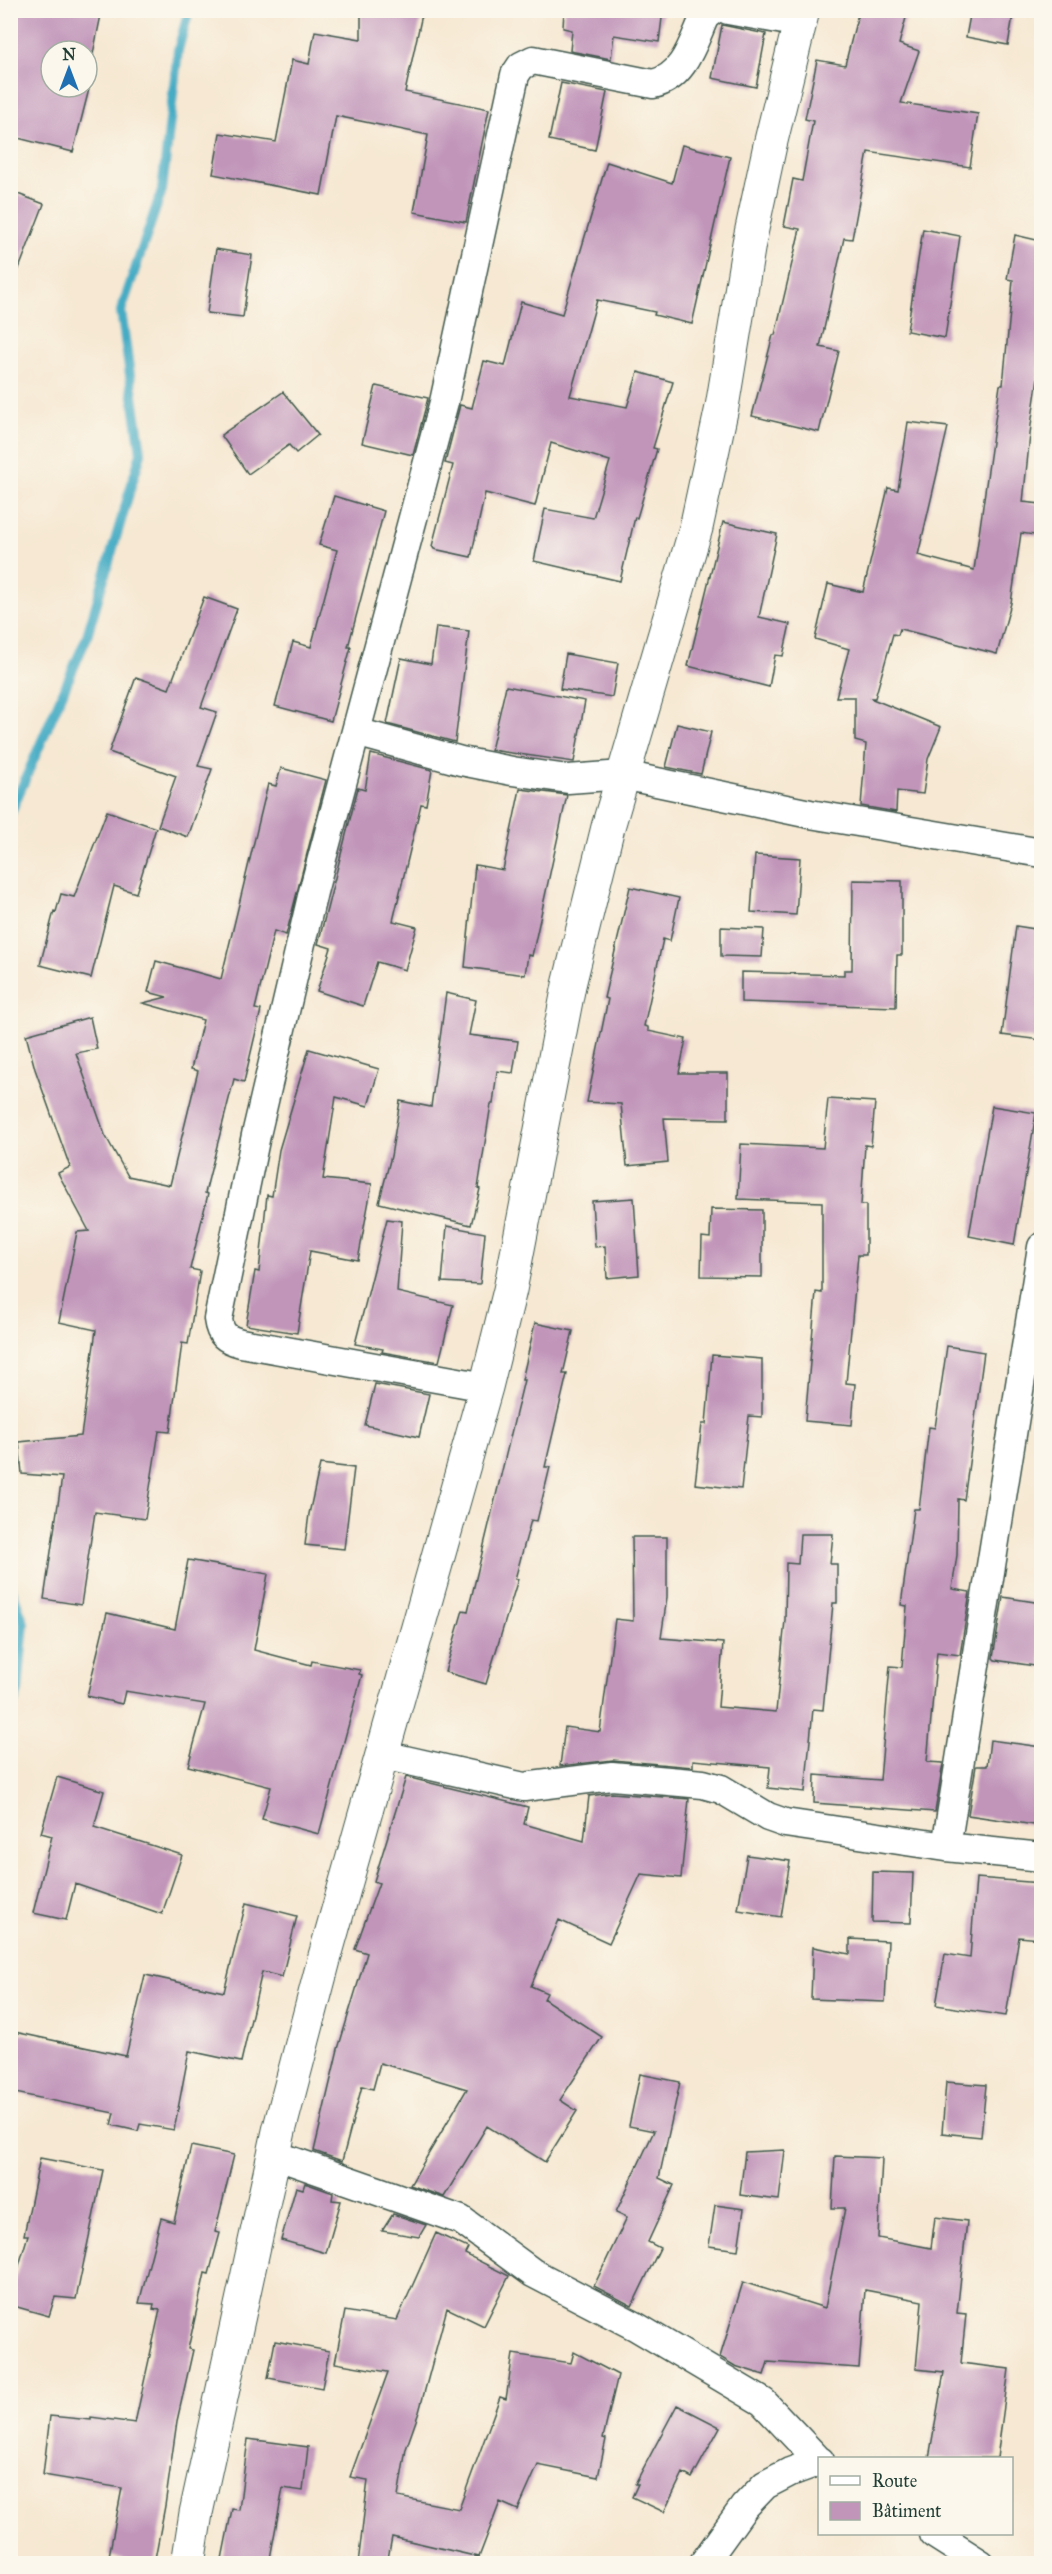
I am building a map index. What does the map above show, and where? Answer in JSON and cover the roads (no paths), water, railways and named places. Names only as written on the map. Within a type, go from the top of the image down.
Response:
[{"type":"street","points":[[486,1388],[241,1343],[226,1339],[220,1331],[218,1319],[256,1135],[313,892],[444,402],[514,75],[521,66],[533,60],[653,84],[666,81],[677,73],[705,16],[713,10]]},
{"type":"street","points":[[188,2564],[196,2513],[274,2155],[325,1956],[486,1388],[510,1290],[569,985],[622,775],[696,528],[722,406],[749,243],[770,145],[802,17],[728,10]]},
{"type":"street","points":[[356,732],[461,761],[512,771],[568,779],[622,775],[810,814],[1041,853]]},
{"type":"street","points":[[946,1847],[1037,1298],[1041,1247]]},
{"type":"street","points":[[383,1755],[524,1787],[612,1776],[703,1784],[721,1789],[768,1817],[785,1823],[946,1847],[1041,1857]]},
{"type":"street","points":[[274,2155],[462,2220],[533,2273],[634,2326],[763,2402],[818,2459]]},
{"type":"street","points":[[703,2564],[744,2507],[765,2485],[818,2460]]},
{"type":"street","points":[[936,2535],[981,2564]]},
{"type":"waterway","points":[[10,814],[86,639],[141,453],[121,311],[162,190],[178,50],[189,10]]},
{"type":"waterway","points":[[10,1585],[24,1623],[18,1690],[10,1714]]}]
